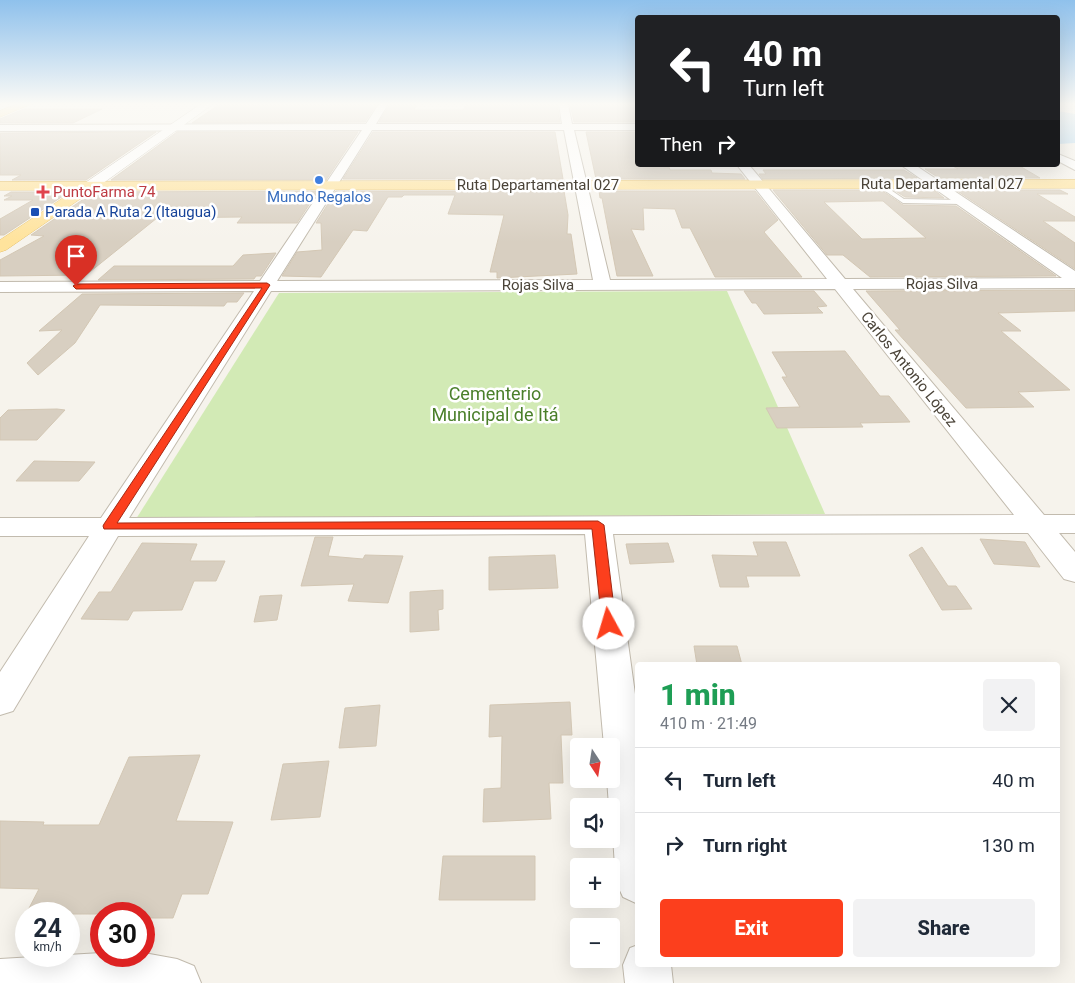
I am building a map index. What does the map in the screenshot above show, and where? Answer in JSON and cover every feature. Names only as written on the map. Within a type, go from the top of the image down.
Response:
[{"type":"main road","name":"Ruta Departamental 027","points":[[0,186],[1075,184]]},
{"type":"main road","points":[[0,247],[90,186]]},
{"type":"street","points":[[90,186],[142,150]]},
{"type":"street","points":[[0,701],[109,526],[355,150]]},
{"type":"street","points":[[573,150],[603,285]]},
{"type":"street","points":[[1060,158],[1075,166]]},
{"type":"street","name":"Carlos Antonio López","points":[[745,167],[1075,572]]},
{"type":"street","points":[[910,167],[1075,281]]},
{"type":"street","name":"Rojas Silva","points":[[0,287],[840,284],[1075,281]]},
{"type":"street","points":[[0,527],[1075,524]]},
{"type":"street","points":[[598,525],[635,855]]},
{"type":"street","points":[[647,967],[649,983]]},
{"type":"street","points":[[0,983],[134,975],[177,983]]},
{"type":"lane","points":[[880,185],[903,201],[962,202]]},
{"type":"green space","name":"Cementerio Municipal de Itá","points":[[727,291],[825,514],[136,519],[279,293]]},
{"type":"building","points":[[0,150],[130,150],[86,180],[12,180],[21,175],[0,175]]},
{"type":"building","points":[[152,150],[346,150],[326,180],[111,180]]},
{"type":"building","points":[[362,150],[558,150],[563,179],[343,179]]},
{"type":"building","points":[[590,150],[635,150],[635,167],[669,167],[670,170],[711,170],[712,173],[741,174],[745,179],[596,179]]},
{"type":"building","points":[[954,167],[1021,167],[1040,178],[939,178],[925,169],[958,169]]},
{"type":"building","points":[[763,170],[904,170],[917,178],[763,179],[759,174],[766,174]]},
{"type":"building","points":[[773,190],[881,190],[903,205],[956,206],[1056,276],[870,277],[843,255],[827,255]],"holes":[[[883,201],[926,238],[862,239],[824,202]]]},
{"type":"building","points":[[894,190],[934,190],[944,198],[905,197]]},
{"type":"building","points":[[956,190],[1060,190],[1068,194],[1037,194],[1075,217],[1075,221],[1043,221],[1075,243],[1075,269]]},
{"type":"building","points":[[318,191],[297,223],[237,223],[242,217],[157,218],[86,275],[0,276],[0,260],[44,236],[31,235],[94,192]]},
{"type":"building","points":[[336,191],[564,191],[568,215],[567,234],[571,234],[577,274],[497,278],[497,272],[490,272],[504,215],[448,214],[455,195],[404,195],[402,197],[388,197],[367,231],[353,230],[321,277],[282,276],[297,252],[322,250],[321,223],[316,223]]},
{"type":"building","points":[[599,191],[755,191],[778,220],[764,232],[802,277],[715,277],[690,228],[682,228],[675,209],[643,208],[644,230],[631,229],[653,276],[617,276]]},
{"type":"building","points":[[11,192],[69,192],[4,235],[0,235],[0,219],[33,200],[4,200],[12,196],[4,196]]},
{"type":"building","points":[[276,253],[261,276],[256,276],[254,279],[98,280],[114,266],[233,266],[243,255]]},
{"type":"building","points":[[1075,290],[1075,311],[998,313],[1021,331],[1001,331],[1070,390],[1018,392],[1034,407],[966,408],[895,330],[900,330],[866,291]]},
{"type":"building","points":[[744,291],[814,291],[827,306],[817,307],[823,313],[764,314],[756,303],[752,303]]},
{"type":"building","points":[[244,293],[237,302],[227,302],[224,306],[100,305],[75,343],[38,375],[27,363],[62,330],[39,331],[82,294]]},
{"type":"building","points":[[845,351],[880,396],[889,396],[910,422],[860,423],[863,427],[777,428],[766,408],[800,407],[782,377],[787,377],[772,352]]},
{"type":"building","points":[[8,410],[65,410],[37,440],[0,440],[0,418]]},
{"type":"building","points":[[34,461],[95,462],[79,481],[16,481]]},
{"type":"building","points":[[315,537],[333,537],[328,556],[363,559],[365,555],[403,556],[388,603],[348,601],[354,584],[301,586]]},
{"type":"building","points":[[980,539],[1025,542],[1040,567],[994,564]]},
{"type":"building","points":[[753,542],[786,542],[800,576],[746,576],[749,587],[720,587],[712,555],[758,556]]},
{"type":"building","points":[[142,543],[197,544],[190,561],[225,561],[216,581],[194,581],[182,610],[133,611],[128,620],[81,619],[99,592],[111,592]]},
{"type":"building","points":[[668,543],[674,562],[630,564],[626,544]]},
{"type":"building","points":[[922,547],[948,586],[956,586],[972,609],[942,610],[909,555]]},
{"type":"building","points":[[555,555],[558,588],[489,590],[489,557]]},
{"type":"building","points":[[443,590],[443,609],[438,610],[439,630],[410,632],[410,592]]},
{"type":"building","points":[[282,595],[277,620],[254,622],[260,596]]},
{"type":"building","points":[[694,646],[737,646],[741,662],[697,662]]},
{"type":"building","points":[[570,702],[572,735],[561,735],[563,783],[549,783],[551,819],[483,822],[484,789],[501,788],[502,736],[489,737],[490,705]]},
{"type":"building","points":[[380,705],[376,746],[339,748],[345,708]]},
{"type":"building","points":[[200,755],[176,821],[233,822],[208,894],[182,894],[173,918],[155,918],[155,902],[90,902],[90,914],[80,914],[80,902],[32,902],[39,889],[0,888],[0,821],[44,822],[43,825],[99,825],[129,757]]},
{"type":"building","points":[[329,761],[320,817],[271,820],[283,764]]},
{"type":"building","points":[[443,856],[535,856],[535,900],[439,900]]},
{"type":"place","name":"Mundo Regalos","points":[[319,180]]},
{"type":"place","name":"PuntoFarma 74","points":[[43,192]]},
{"type":"place","name":"Parada A Ruta 2 (Itaugua)","points":[[35,212]]},
{"type":"route","points":[[76,286],[267,285],[109,526],[598,525],[609,624]]}]
